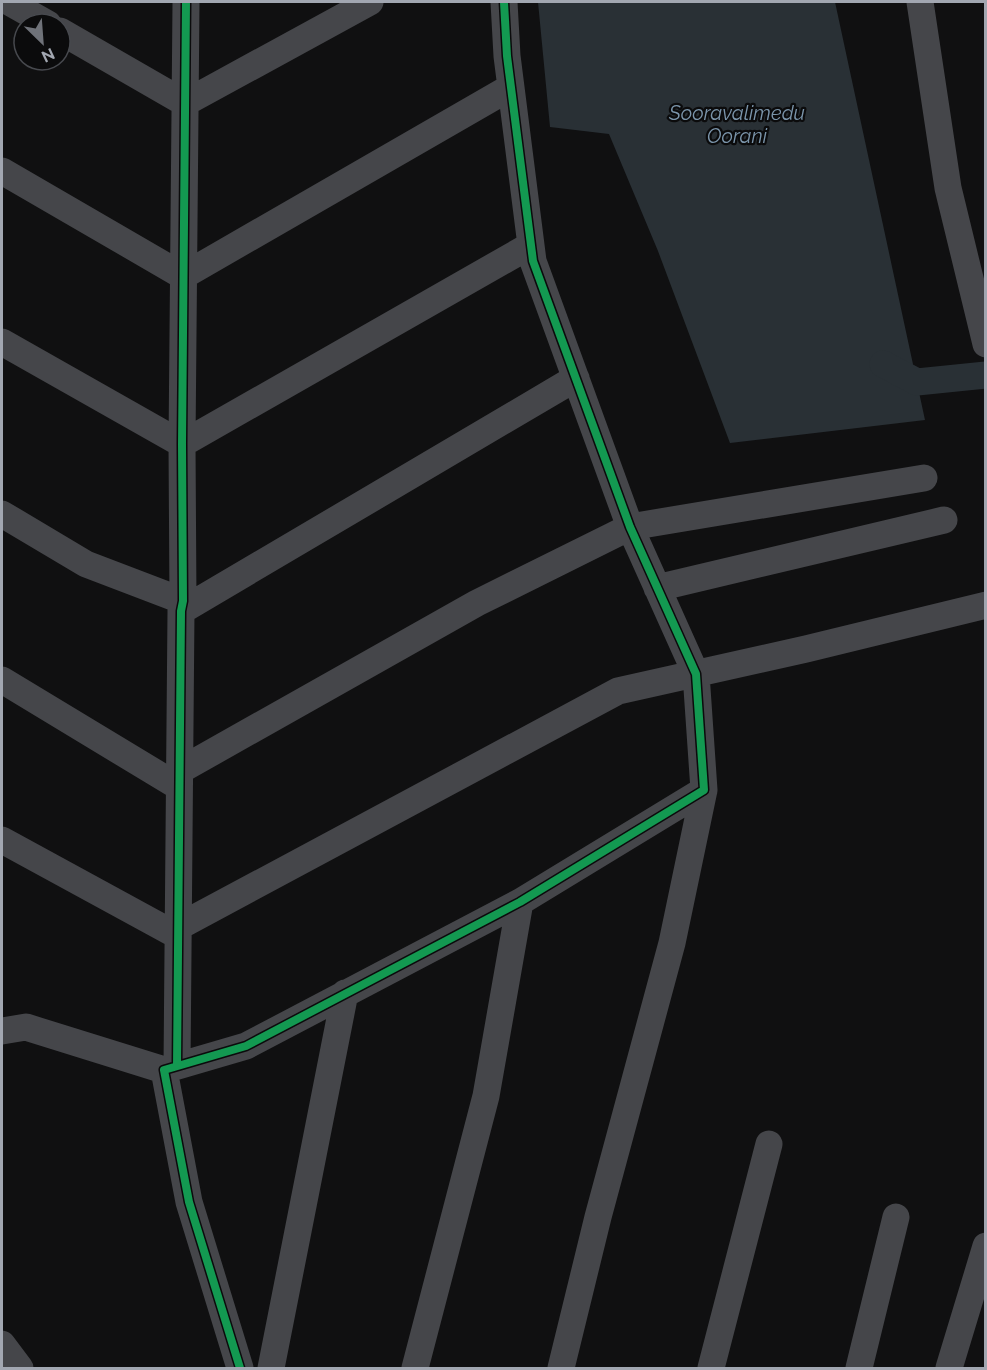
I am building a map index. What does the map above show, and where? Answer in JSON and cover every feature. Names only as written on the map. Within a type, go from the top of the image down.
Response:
[{"type":"street","points":[[9,2],[27,12]]},
{"type":"street","points":[[186,2],[178,932],[171,1068],[189,1202],[240,1368]]},
{"type":"street","points":[[185,103],[370,2]]},
{"type":"street","points":[[504,2],[511,87],[533,261],[630,528],[696,674],[704,790],[672,944],[598,1217],[561,1368]]},
{"type":"street","points":[[920,2],[948,188],[986,344]]},
{"type":"street","points":[[72,38],[185,103]]},
{"type":"street","points":[[183,276],[511,87]]},
{"type":"street","points":[[2,171],[183,276]]},
{"type":"street","points":[[182,444],[531,245]]},
{"type":"street","points":[[2,342],[182,444]]},
{"type":"street","points":[[182,606],[576,378]]},
{"type":"street","points":[[179,779],[477,603],[630,528],[924,478]]},
{"type":"street","points":[[2,514],[86,564],[182,606]]},
{"type":"street","points":[[657,588],[944,520]]},
{"type":"street","points":[[178,932],[618,691],[986,605]]},
{"type":"street","points":[[2,680],[179,779]]},
{"type":"street","points":[[2,1012],[14,1029],[171,1068],[246,1046],[520,902],[704,790]]},
{"type":"street","points":[[2,840],[178,932]]},
{"type":"street","points":[[415,1368],[486,1096],[520,902]]},
{"type":"street","points":[[272,1368],[345,993]]},
{"type":"street","points":[[711,1368],[769,1144]]},
{"type":"street","points":[[859,1368],[896,1218]]},
{"type":"street","points":[[949,1368],[986,1246]]},
{"type":"street","points":[[2,1344],[20,1368]]},
{"type":"water","name":"Sooravalimedu Oorani","points":[[538,2],[835,2],[925,420],[730,443],[658,251],[609,134],[550,127]]},
{"type":"waterway","points":[[883,364],[917,382],[986,375]]},
{"type":"cycle path","points":[[177,1066],[181,611],[183,601],[186,2]]},
{"type":"cycle path","points":[[240,1368],[189,1202],[164,1070],[246,1046],[520,902],[704,790],[696,674],[630,527],[533,261],[507,56],[504,2]]}]
